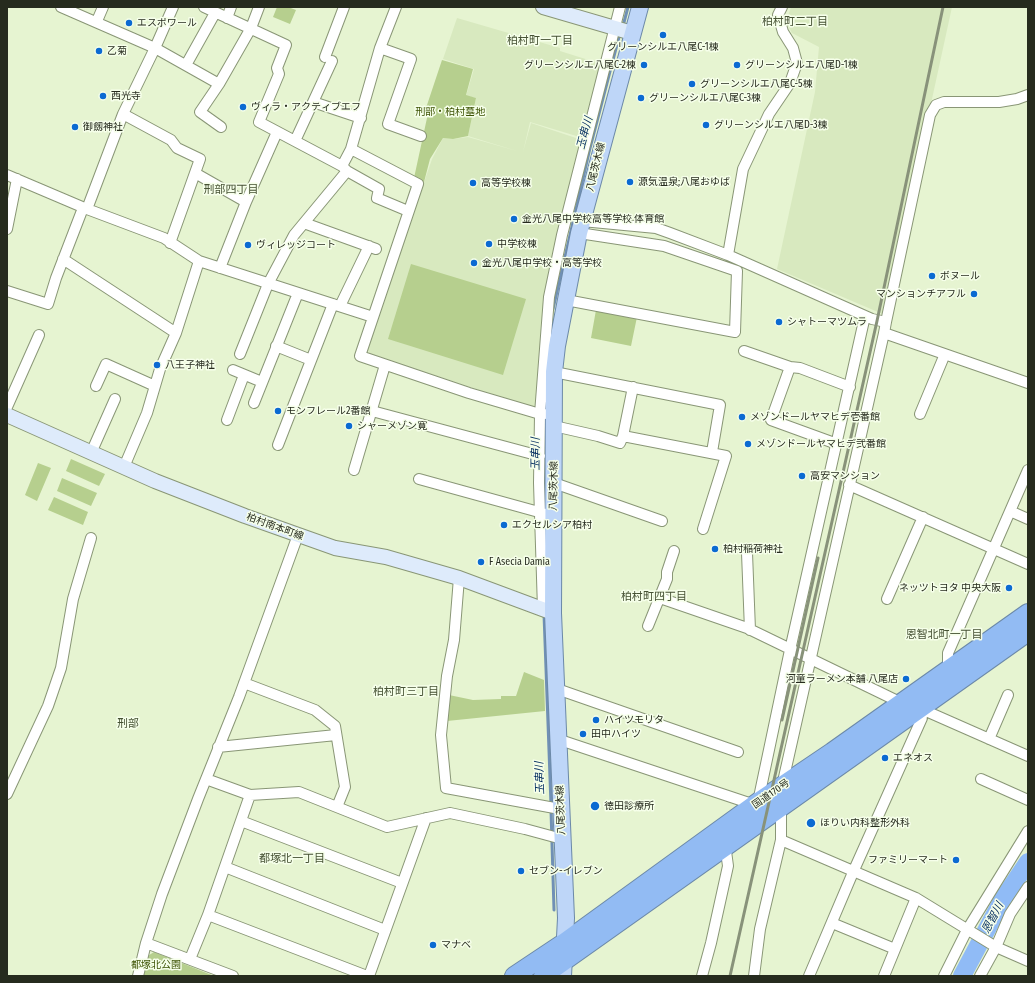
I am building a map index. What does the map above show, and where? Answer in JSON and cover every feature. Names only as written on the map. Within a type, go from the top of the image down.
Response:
[{"type":"highway","name":"国道170号","points":[[514,976],[722,839],[781,806],[912,707],[948,670],[1028,613]]},
{"type":"highway","name":"国道170号","points":[[543,976],[563,969],[722,839],[757,804],[782,786],[912,707],[1028,632]]},
{"type":"main road","points":[[542,7],[623,31]]},
{"type":"main road","name":"八尾茨木線","points":[[563,969],[566,918],[560,809],[560,740],[557,689],[548,611],[546,514],[554,483],[548,416],[557,346],[580,227],[623,31],[640,7]]},
{"type":"main road","name":"柏村南本町線","points":[[7,414],[91,453],[185,493],[298,535],[335,548],[386,557],[459,578],[548,611]]},
{"type":"street","points":[[61,7],[97,21],[155,48],[220,84]]},
{"type":"street","points":[[97,21],[103,7]]},
{"type":"street","points":[[7,291],[48,304],[63,260],[123,114],[173,7]]},
{"type":"street","points":[[227,18],[231,7]]},
{"type":"street","points":[[221,127],[200,112],[220,84],[251,28],[259,7]]},
{"type":"street","points":[[295,141],[313,102],[344,7]]},
{"type":"street","points":[[240,354],[268,284],[294,235],[344,169],[361,118],[380,48],[396,7]]},
{"type":"street","points":[[419,479],[546,514],[540,456],[548,416],[548,297],[562,235],[623,31],[620,7]]},
{"type":"street","points":[[728,255],[743,169],[769,114],[790,83],[796,63],[793,48],[783,32],[778,15],[782,7]]},
{"type":"street","points":[[186,65],[208,9],[286,45],[277,68],[279,74],[259,122],[379,188],[377,198],[408,211]]},
{"type":"street","points":[[380,48],[411,59],[388,124],[421,136]]},
{"type":"street","points":[[782,786],[884,333],[930,114],[936,105],[944,102],[999,102],[1017,99],[1028,95]]},
{"type":"street","points":[[313,102],[361,118]]},
{"type":"street","points":[[123,114],[171,140],[177,148],[200,159],[170,244]]},
{"type":"street","points":[[220,268],[246,202],[277,132]]},
{"type":"street","points":[[351,149],[418,184],[360,356],[548,416],[620,443],[623,436],[633,388]]},
{"type":"street","points":[[195,173],[246,202]]},
{"type":"street","points":[[7,175],[85,208],[164,238],[170,244],[199,261],[373,316]]},
{"type":"street","points":[[7,229],[17,179]]},
{"type":"street","points":[[278,445],[311,360],[336,305],[372,247],[304,223]]},
{"type":"street","points":[[580,227],[656,228],[728,255],[877,321],[886,322]]},
{"type":"street","points":[[566,300],[735,332],[737,271],[664,246],[580,227]]},
{"type":"street","points":[[63,260],[176,333]]},
{"type":"street","points":[[124,467],[147,413],[160,369],[176,333],[199,261]]},
{"type":"street","points":[[254,403],[298,293]]},
{"type":"street","points":[[560,740],[757,804],[865,316]]},
{"type":"street","points":[[884,333],[1027,380]]},
{"type":"street","points":[[7,407],[39,335]]},
{"type":"street","points":[[276,346],[311,360]]},
{"type":"street","points":[[744,351],[790,367],[800,368],[850,387]]},
{"type":"street","points":[[920,414],[945,354]]},
{"type":"street","points":[[96,386],[106,364],[155,386]]},
{"type":"street","points":[[354,470],[385,365]]},
{"type":"street","points":[[790,367],[771,420],[837,444]]},
{"type":"street","points":[[233,370],[262,382]]},
{"type":"street","points":[[554,372],[720,405],[712,452]]},
{"type":"street","points":[[226,420],[244,375]]},
{"type":"street","points":[[91,453],[115,399]]},
{"type":"street","points":[[372,411],[540,456]]},
{"type":"street","points":[[623,436],[712,452],[726,456],[703,529]]},
{"type":"street","points":[[948,670],[948,653],[1027,475]]},
{"type":"street","points":[[554,483],[662,522]]},
{"type":"street","points":[[849,485],[1028,564]]},
{"type":"street","points":[[1010,511],[1028,520]]},
{"type":"street","points":[[887,599],[923,517]]},
{"type":"street","points":[[138,976],[146,943],[298,535]]},
{"type":"street","points":[[7,794],[48,706],[61,668],[73,599],[91,538]]},
{"type":"street","points":[[648,626],[668,579],[667,572],[674,551]]},
{"type":"street","points":[[747,553],[750,630]]},
{"type":"street","points":[[459,578],[454,640],[447,676],[441,735],[446,788],[560,809]]},
{"type":"street","points":[[660,598],[750,630],[810,660],[912,707],[1028,756]]},
{"type":"street","points":[[244,683],[315,710],[335,726],[345,787],[337,807]]},
{"type":"street","points":[[557,689],[738,752]]},
{"type":"street","points":[[989,739],[1008,695]]},
{"type":"street","points":[[809,976],[854,870],[922,718],[912,707]]},
{"type":"street","points":[[218,747],[336,735]]},
{"type":"street","points":[[206,779],[250,795],[299,792],[387,826],[450,813],[525,829],[562,839]]},
{"type":"street","points":[[981,779],[1028,800]]},
{"type":"street","points":[[190,959],[208,915],[250,795]]},
{"type":"street","points":[[754,976],[760,929],[781,840],[781,806]]},
{"type":"street","points":[[208,915],[368,976],[426,818]]},
{"type":"street","points":[[241,821],[402,883]]},
{"type":"street","points":[[944,976],[968,931],[1028,831]]},
{"type":"street","points":[[702,976],[728,866],[722,839]]},
{"type":"street","points":[[781,840],[854,870],[916,898],[968,931],[995,946],[1028,961]]},
{"type":"street","points":[[225,867],[386,930]]},
{"type":"street","points":[[980,976],[1010,914],[1028,887]]},
{"type":"street","points":[[884,976],[916,898]]},
{"type":"street","points":[[832,923],[895,949]]},
{"type":"street","points":[[146,943],[233,976]]},
{"type":"shaded area","points":[[791,7],[952,7],[885,315],[777,269],[815,92],[819,47],[792,33],[786,22]]},
{"type":"shaded area","name":"金光八尾中学校・高等学校","points":[[457,18],[560,48],[560,51],[595,62],[601,68],[583,138],[530,122],[523,152],[531,123],[585,141],[548,290],[541,336],[536,409],[370,354],[367,349],[432,159],[443,138],[453,139],[468,137],[517,151],[468,136],[476,98],[466,96],[474,69],[443,59]]},
{"type":"green space","points":[[277,7],[288,7],[296,10],[290,24],[273,17]]},
{"type":"green space","name":"刑部・柏村墓地","points":[[442,60],[473,69],[466,95],[476,98],[468,136],[453,139],[443,138],[430,159],[424,182],[414,178],[427,118],[426,108]]},
{"type":"green space","points":[[411,264],[526,299],[503,375],[388,339]]},
{"type":"green space","points":[[596,310],[637,317],[631,346],[591,338]]},
{"type":"green space","points":[[71,459],[105,474],[99,486],[66,471]]},
{"type":"green space","points":[[38,463],[51,468],[37,501],[25,495]]},
{"type":"green space","points":[[62,478],[97,493],[91,506],[57,491]]},
{"type":"green space","points":[[54,497],[88,512],[83,525],[48,510]]},
{"type":"green space","points":[[524,672],[544,680],[545,711],[447,721],[449,695],[473,700],[501,699],[501,696],[516,696]]},
{"type":"green space","name":"都塚北公園","points":[[154,952],[214,976],[141,976],[146,957]]},
{"type":"waterway","name":"玉串川","points":[[623,26],[628,7]]},
{"type":"waterway","name":"玉串川","points":[[553,309],[590,148],[620,33]]},
{"type":"waterway","name":"玉串川","points":[[545,513],[546,400]]},
{"type":"waterway","name":"玉串川","points":[[544,614],[551,805]]},
{"type":"waterway","name":"玉串川","points":[[551,810],[554,910]]},
{"type":"waterway","name":"恩智川","points":[[962,976],[1003,899],[1028,862]]},
{"type":"railway","points":[[730,976],[877,321],[943,7]]},
{"type":"railway","points":[[782,720],[818,558]]},
{"type":"place","name":"エスポワール","points":[[129,23]]},
{"type":"place","name":"グリーンシルエ八尾C-1棟","points":[[663,35]]},
{"type":"place","name":"乙菊","points":[[99,51]]},
{"type":"place","name":"グリーンシルエ八尾C-2棟","points":[[644,65]]},
{"type":"place","name":"グリーンシルエ八尾D-1棟","points":[[737,65]]},
{"type":"place","name":"グリーンシルエ八尾C-5棟","points":[[692,84]]},
{"type":"place","name":"西光寺","points":[[103,96]]},
{"type":"place","name":"グリーンシルエ八尾C-3棟","points":[[641,98]]},
{"type":"place","name":"ヴィラ・アクティブエフ","points":[[243,107]]},
{"type":"place","name":"グリーンシルエ八尾D-3棟","points":[[706,125]]},
{"type":"place","name":"御劔神社","points":[[75,127]]},
{"type":"place","name":"源気温泉;八尾おゆば","points":[[630,182]]},
{"type":"place","name":"高等学校棟","points":[[473,183]]},
{"type":"place","name":"金光八尾中学校高等学校 体育館","points":[[514,219]]},
{"type":"place","name":"中学校棟","points":[[489,244]]},
{"type":"place","name":"ヴィレッジコート","points":[[248,245]]},
{"type":"place","name":"金光八尾中学校・高等学校","points":[[474,263]]},
{"type":"place","name":"ボヌール","points":[[932,276]]},
{"type":"place","name":"マンションチアフル","points":[[974,294]]},
{"type":"place","name":"シャトーマツムラ","points":[[779,322]]},
{"type":"place","name":"八王子神社","points":[[157,365]]},
{"type":"place","name":"モンフレール2番館","points":[[278,411]]},
{"type":"place","name":"メゾンドールヤマヒデ壱番館","points":[[742,417]]},
{"type":"place","name":"シャーメゾン寛","points":[[349,426]]},
{"type":"place","name":"メゾンドールヤマヒデ弐番館","points":[[748,444]]},
{"type":"place","name":"高安マンション","points":[[802,476]]},
{"type":"place","name":"エクセルシア柏村","points":[[504,525]]},
{"type":"place","name":"柏村稲荷神社","points":[[715,549]]},
{"type":"place","name":"F Asecia Damia","points":[[481,562]]},
{"type":"place","name":"ネッツトヨタ 中央大阪","points":[[1009,588]]},
{"type":"place","name":"河童ラーメン本舗 八尾店","points":[[906,679]]},
{"type":"place","name":"ハイツモリタ","points":[[596,720]]},
{"type":"place","name":"田中ハイツ","points":[[583,734]]},
{"type":"place","name":"エネオス","points":[[885,758]]},
{"type":"place","name":"徳田診療所","points":[[595,806]]},
{"type":"place","name":"ほりい内科整形外科","points":[[811,823]]},
{"type":"place","name":"ファミリーマート","points":[[956,860]]},
{"type":"place","name":"セブン-イレブン","points":[[521,871]]},
{"type":"place","name":"マナベ","points":[[433,945]]},
{"type":"district","name":"柏村町二丁目","points":[[795,22]]},
{"type":"district","name":"柏村町一丁目","points":[[540,41]]},
{"type":"district","name":"刑部四丁目","points":[[231,190]]},
{"type":"district","name":"柏村町四丁目","points":[[654,597]]},
{"type":"district","name":"恩智北町一丁目","points":[[944,635]]},
{"type":"district","name":"柏村町三丁目","points":[[406,692]]},
{"type":"district","name":"刑部","points":[[128,724]]},
{"type":"district","name":"都塚北一丁目","points":[[292,859]]}]
